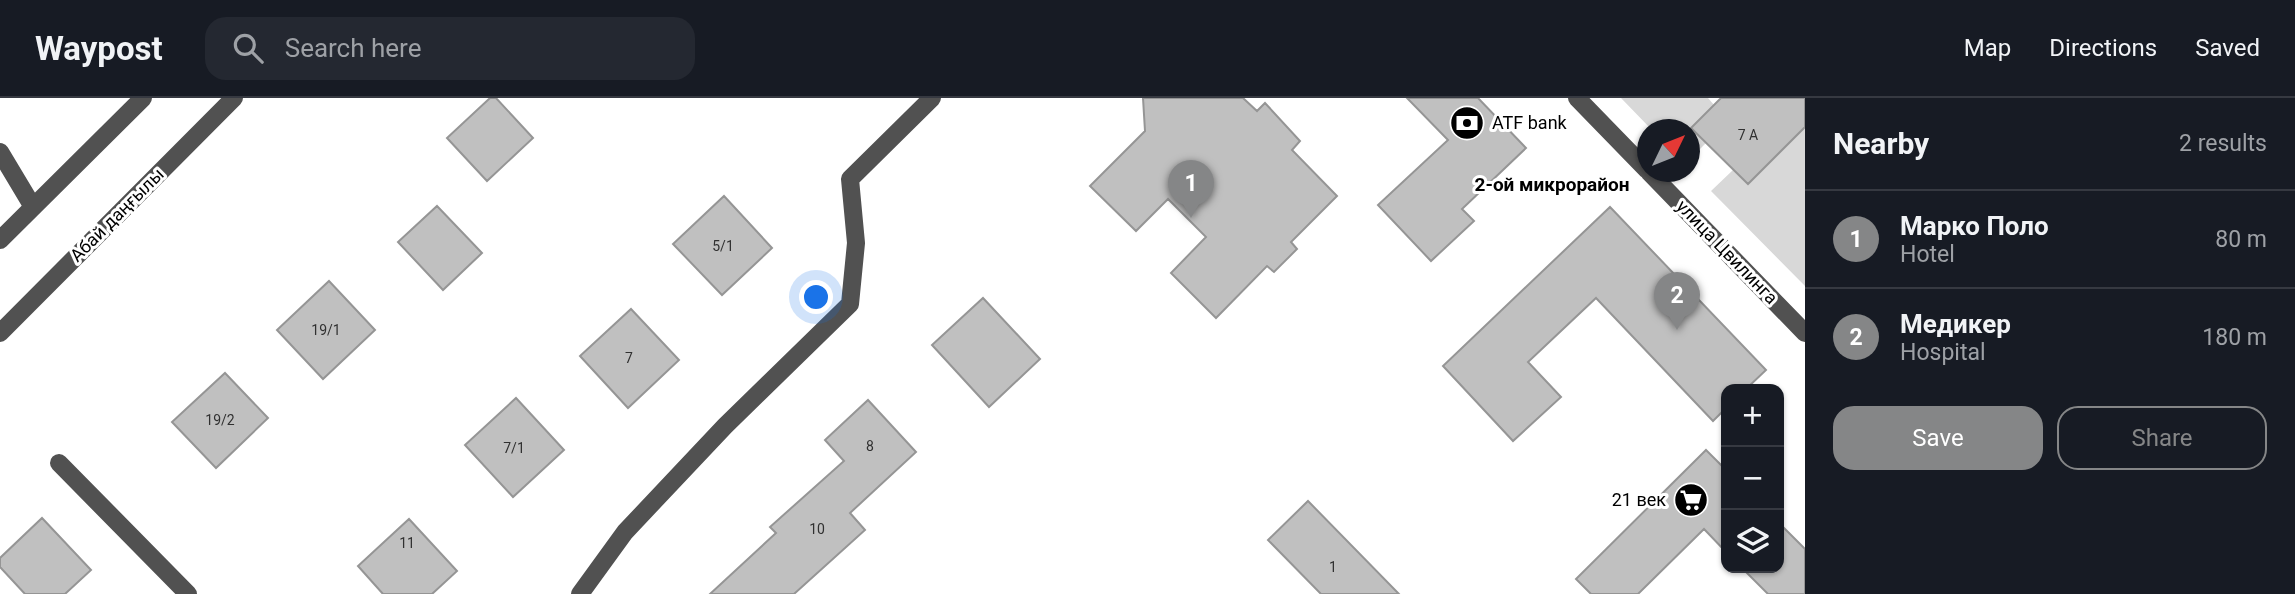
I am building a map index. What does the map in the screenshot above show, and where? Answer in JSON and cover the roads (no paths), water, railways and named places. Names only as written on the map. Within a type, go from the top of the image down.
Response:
[{"type":"street","points":[[0,240],[143,98]]},
{"type":"street","name":"Абай даңғылы","points":[[0,333],[234,98]]},
{"type":"street","points":[[580,594],[625,531],[724,426],[850,304],[856,243],[850,179],[932,98]]},
{"type":"street","name":"улица Цвилинга","points":[[1577,98],[1637,160]]},
{"type":"street","points":[[0,152],[33,207]]},
{"type":"street","name":"улица Цвилинга","points":[[1659,182],[1805,333]]},
{"type":"street","points":[[59,463],[188,594]]},
{"type":"place","name":"ATF bank","points":[[1467,123]]},
{"type":"place","name":"Марко Поло","points":[[1191,218]]},
{"type":"place","name":"Медикер","points":[[1677,330]]},
{"type":"place","name":"21 век","points":[[1691,500]]},
{"type":"district","name":"2-ой микрорайон","points":[[1552,184]]}]
